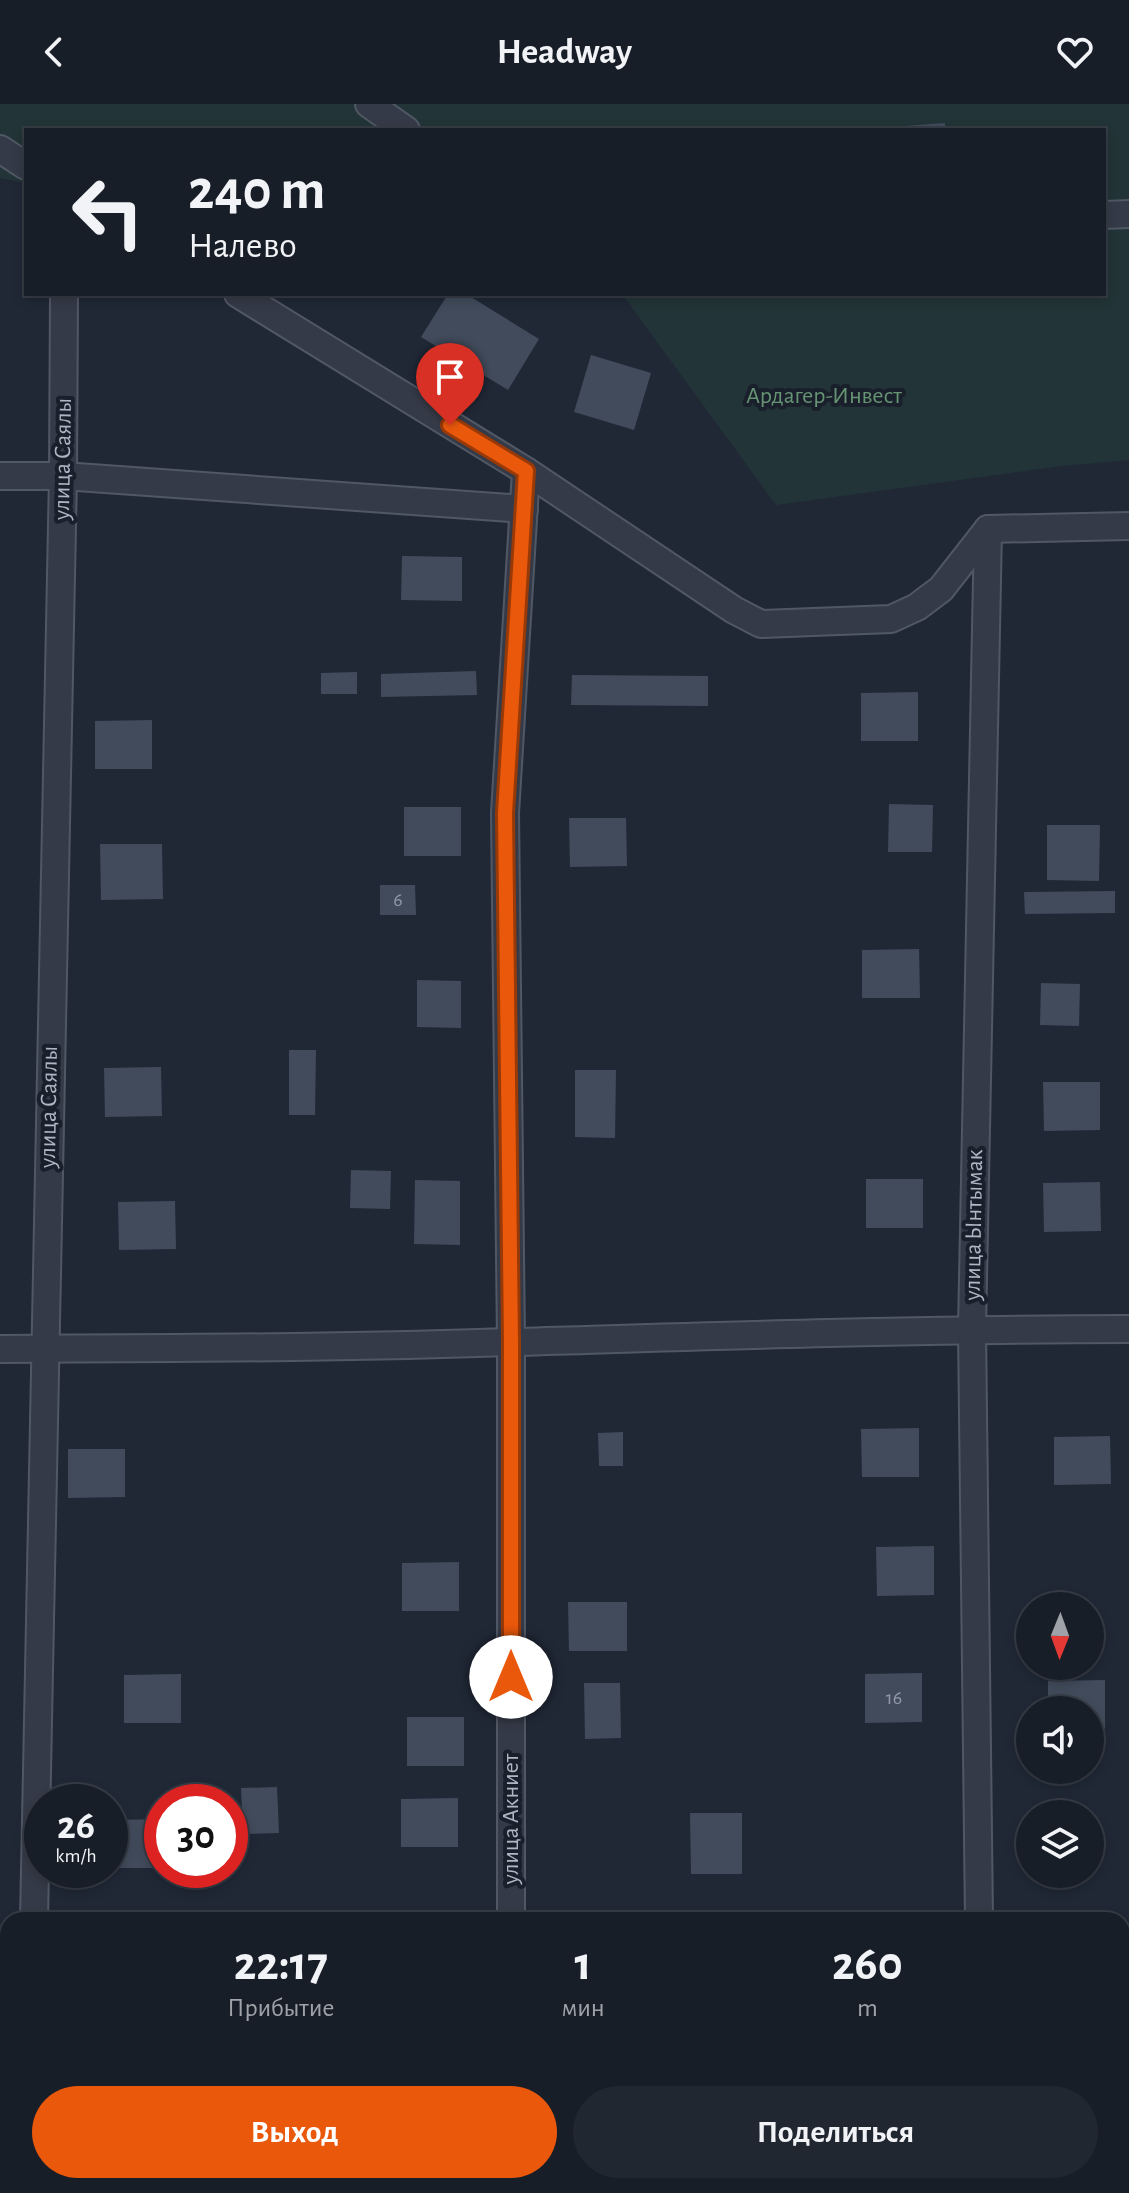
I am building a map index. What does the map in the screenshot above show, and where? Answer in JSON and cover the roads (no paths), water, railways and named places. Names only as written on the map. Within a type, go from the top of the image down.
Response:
[{"type":"street","points":[[369,104],[403,128]]},
{"type":"street","points":[[0,149],[24,165]]},
{"type":"street","points":[[1106,215],[1129,214]]},
{"type":"street","name":"улица Саялы","points":[[34,1912],[64,296]]},
{"type":"street","points":[[241,296],[526,471],[723,603],[761,624],[891,619],[917,607],[941,589],[988,529],[1129,526]]},
{"type":"street","name":"улица Акниет","points":[[511,1912],[511,1342],[505,813],[526,471]]},
{"type":"street","points":[[0,476],[63,476],[524,509]]},
{"type":"street","name":"улица Ынтымак","points":[[979,1912],[972,1329],[988,529]]},
{"type":"street","points":[[0,1349],[511,1342],[972,1329],[1129,1329]]},
{"type":"park label","name":"Ардагер-Инвест","points":[[824,396]]}]
